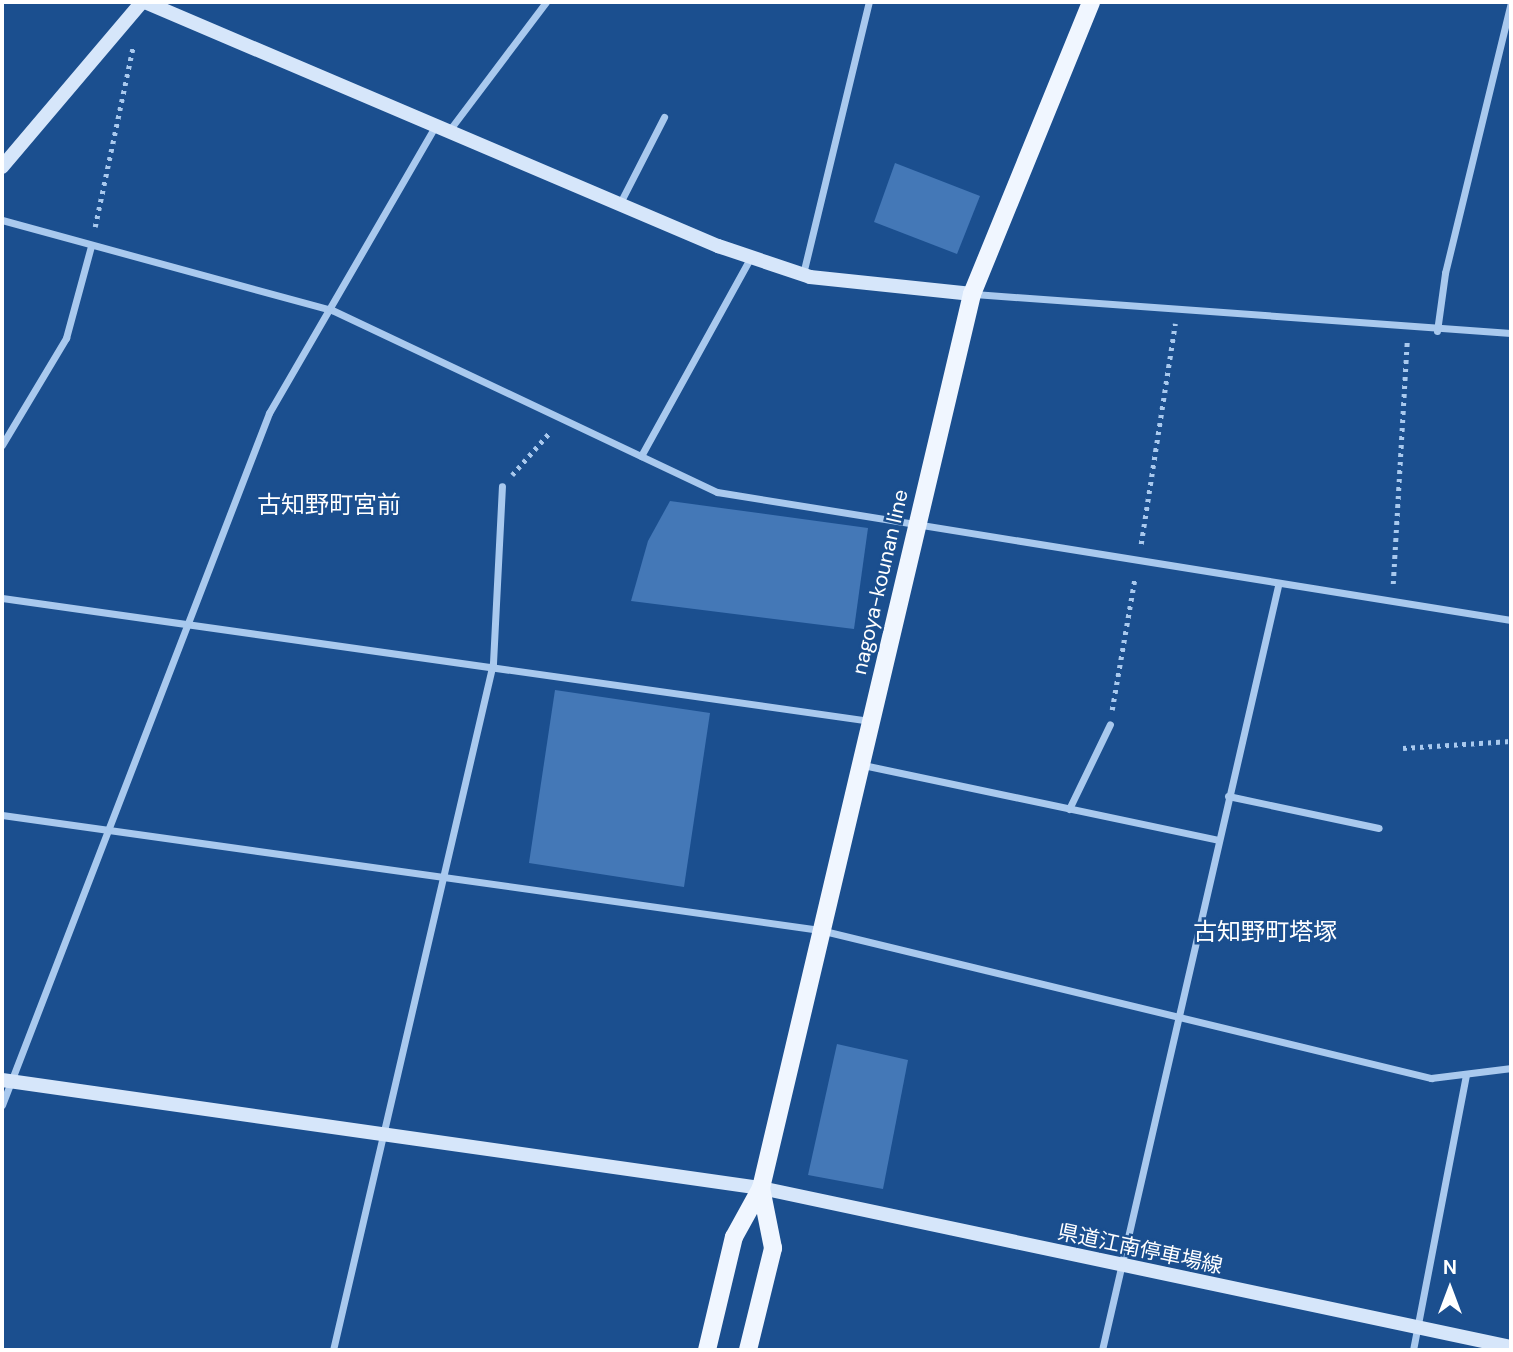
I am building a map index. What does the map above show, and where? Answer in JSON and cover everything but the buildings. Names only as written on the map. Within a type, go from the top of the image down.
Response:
[{"type":"main road","name":"nagoya-kounan line","points":[[707,1350],[734,1237],[761,1188],[972,294],[1091,2]]},
{"type":"main road","name":"nagoya-kounan line","points":[[748,1350],[773,1248],[761,1188]]},
{"type":"street","points":[[2,167],[144,2],[618,205],[803,275],[1176,313],[1437,331],[1511,333]]},
{"type":"street","points":[[803,275],[869,2]]},
{"type":"street","points":[[1437,331],[1445,273],[1511,2]]},
{"type":"street","points":[[2,1105],[6,1080],[269,413],[441,131],[541,3]]},
{"type":"street","points":[[618,205],[664,117]]},
{"type":"street","points":[[2,220],[332,310],[718,492],[1278,586],[1511,620]]},
{"type":"street","points":[[2,445],[66,338],[91,246]]},
{"type":"street","points":[[640,456],[751,257]]},
{"type":"street","points":[[333,1350],[493,663],[502,486]]},
{"type":"street","points":[[1102,1350],[1278,586]]},
{"type":"street","points":[[2,598],[493,663],[872,721]]},
{"type":"street","points":[[1069,808],[1110,724]]},
{"type":"street","points":[[862,765],[1218,840]]},
{"type":"street","points":[[1228,796],[1379,828]]},
{"type":"street","points":[[2,816],[108,826],[820,930],[1431,1078],[1466,1076],[1511,1068]]},
{"type":"street","points":[[1413,1350],[1466,1076]]},
{"type":"street","name":"県道江南停車場線","points":[[6,1080],[761,1188],[1417,1331],[1511,1347]]},
{"type":"path","points":[[91,246],[134,43]]},
{"type":"path","points":[[1110,724],[1176,313]]},
{"type":"path","points":[[1391,602],[1408,329]]},
{"type":"path","points":[[502,486],[564,418]]},
{"type":"path","points":[[1403,748],[1511,741]]},
{"type":"district","name":"古知野町宮前","points":[[329,505]]},
{"type":"district","name":"古知野町塔塚","points":[[1265,932]]}]
